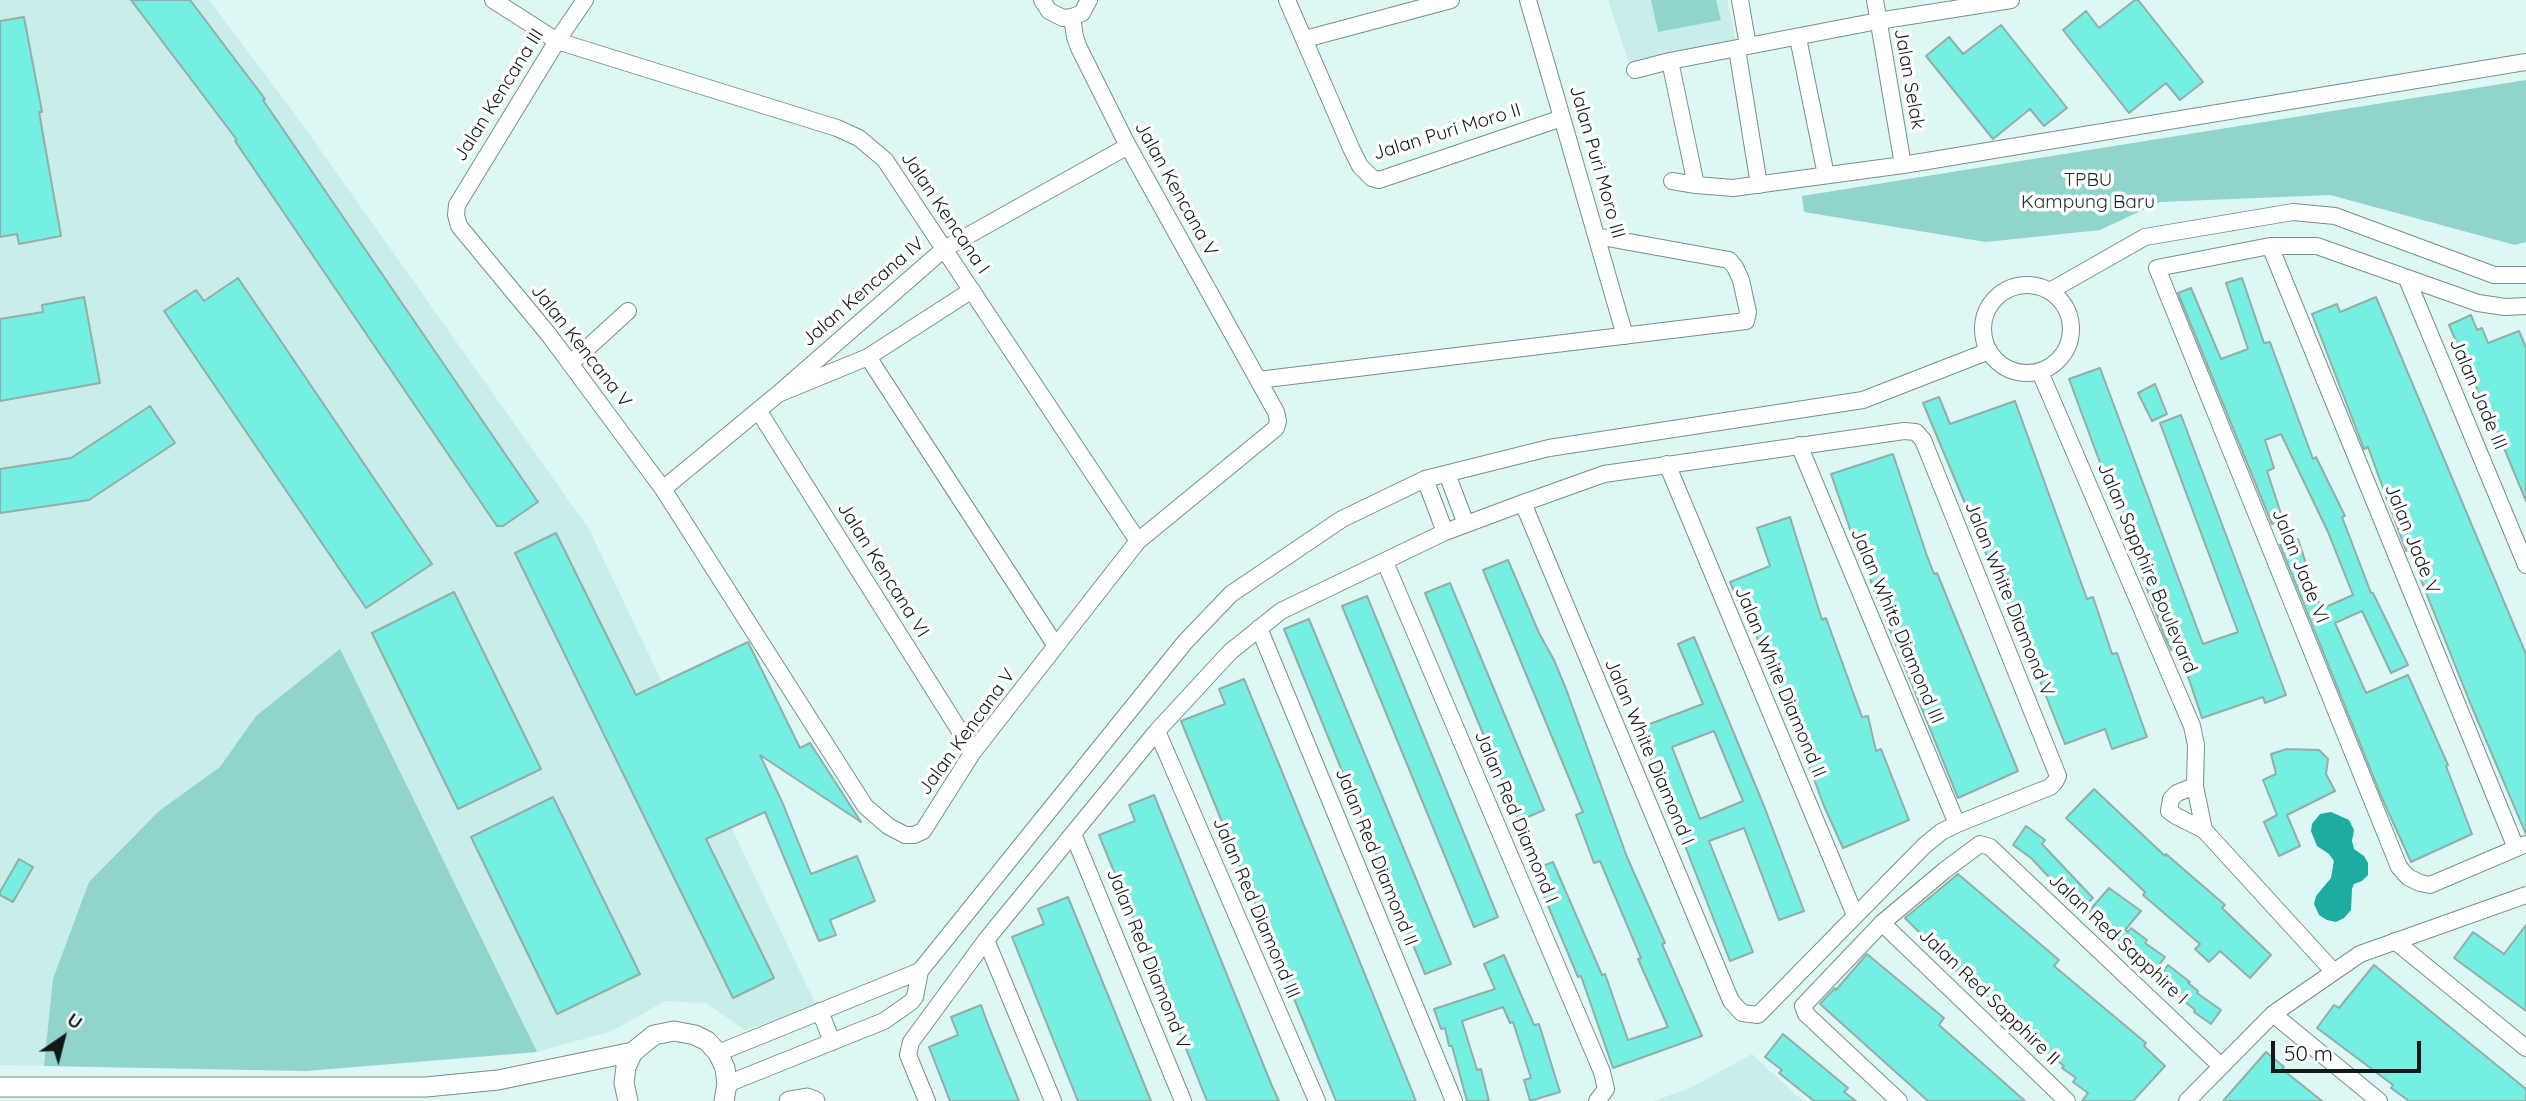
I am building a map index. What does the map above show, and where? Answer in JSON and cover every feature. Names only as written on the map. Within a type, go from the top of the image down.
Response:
[{"type":"street","name":"Jalan Kencana I","points":[[493,0],[557,41],[837,128],[859,138],[885,160],[1138,541]]},
{"type":"street","name":"Jalan Kencana III","points":[[456,215],[457,205],[585,0]]},
{"type":"street","points":[[1042,0],[1049,11],[1068,18],[1082,13],[1089,0]]},
{"type":"street","points":[[1287,0],[1305,39],[1451,0]]},
{"type":"street","name":"Jalan Puri Moro III","points":[[1528,0],[1625,335]]},
{"type":"street","points":[[1740,0],[1742,48],[1759,185]]},
{"type":"street","name":"Jalan Selak","points":[[1875,0],[1903,165]]},
{"type":"street","points":[[1634,70],[1878,21],[2011,0]]},
{"type":"street","name":"Jalan Kencana V","points":[[456,215],[458,226],[570,364],[663,489],[865,806],[888,826],[905,835],[914,835],[923,831],[973,752],[1138,541],[1276,428],[1278,421],[1276,412],[1128,146],[1068,18]]},
{"type":"street","points":[[1798,38],[1826,175]]},
{"type":"street","name":"Jalan Puri Moro II","points":[[1305,39],[1351,148],[1360,166],[1372,178],[1379,180],[1562,118]]},
{"type":"street","points":[[1670,61],[1696,185]]},
{"type":"street","points":[[1672,181],[1733,188],[1903,165],[2526,62]]},
{"type":"street","name":"Jalan Kencana IV","points":[[663,489],[778,394],[944,249],[1128,146]]},
{"type":"street","points":[[2050,291],[2145,237],[2293,212],[2335,216],[2494,275],[2526,275]]},
{"type":"street","points":[[1258,380],[1746,321],[1748,312],[1741,280],[1729,260],[1596,236]]},
{"type":"street","points":[[2270,246],[2317,246],[2478,303],[2505,307],[2526,306]]},
{"type":"street","name":"Jalan Jade VI","points":[[2270,246],[2157,268],[2399,867],[2408,877],[2430,885],[2521,846]]},
{"type":"street","name":"Jalan Jade V","points":[[2270,246],[2521,846]]},
{"type":"street","name":"Jalan Jade III","points":[[2406,279],[2526,565]]},
{"type":"street","points":[[2022,285],[2036,286],[2050,291],[2065,307],[2071,328],[2070,342],[2053,365],[2040,372],[2011,370],[1998,363],[1989,351],[1984,338],[1983,323],[1987,310],[1996,298],[2008,289],[2022,285]]},
{"type":"street","name":"Jalan Kencana IV","points":[[778,394],[867,357],[972,290]]},
{"type":"street","points":[[570,364],[628,311]]},
{"type":"street","points":[[718,1053],[919,971],[1185,642],[1231,594],[1342,519],[1425,479],[1549,448],[1863,400],[1989,351]]},
{"type":"street","points":[[867,357],[1056,646]]},
{"type":"street","name":"Jalan Sapphire Boulevard","points":[[2040,372],[2192,726],[2196,745],[2195,786],[2204,830]]},
{"type":"street","name":"Jalan Kencana VI","points":[[758,410],[973,752]]},
{"type":"street","name":"Jalan White Diamond V","points":[[1799,445],[1904,431],[1916,432],[1923,440],[2058,776],[2050,787],[1957,824]]},
{"type":"street","points":[[927,1101],[908,1055],[911,1042],[986,940],[1157,732],[1230,652],[1281,611],[1445,532],[1604,474],[1799,445]]},
{"type":"street","name":"Jalan White Diamond III","points":[[1799,445],[1957,824]]},
{"type":"street","name":"Jalan White Diamond II","points":[[1667,464],[1855,915]]},
{"type":"street","points":[[1447,474],[1466,524]]},
{"type":"street","points":[[1425,479],[1445,532]]},
{"type":"street","name":"Jalan White Diamond I","points":[[1523,503],[1731,1001],[1742,1013],[1758,1016],[1855,915]]},
{"type":"street","name":"Jalan Red Diamond I","points":[[1385,562],[1602,1072],[1602,1095]]},
{"type":"street","name":"Jalan Red Diamond II","points":[[1259,628],[1454,1101]]},
{"type":"street","name":"Jalan Red Diamond III","points":[[1157,732],[1317,1101]]},
{"type":"street","points":[[2195,786],[2177,793],[2171,799],[2169,811],[2204,830],[2333,971]]},
{"type":"street","points":[[1855,915],[1924,846],[1941,832],[1957,824]]},
{"type":"street","name":"Jalan Red Diamond V","points":[[1073,834],[1183,1101]]},
{"type":"street","name":"Jalan Red Sapphire I","points":[[1882,923],[1980,844],[1990,847],[2221,1066]]},
{"type":"street","points":[[2187,1101],[2273,1014],[2360,954],[2526,895]]},
{"type":"street","points":[[1882,923],[1804,1002],[1804,1011],[1899,1101]]},
{"type":"street","name":"Jalan Red Sapphire II","points":[[1882,923],[2067,1101]]},
{"type":"street","points":[[986,940],[1053,1101]]},
{"type":"street","points":[[2395,941],[2526,1048]]},
{"type":"street","points":[[628,1101],[624,1083],[626,1067],[633,1052],[654,1035],[674,1031],[695,1035],[706,1041],[718,1053],[725,1068],[725,1093],[887,1019],[915,997],[919,971]]},
{"type":"street","points":[[820,1011],[832,1042]]},
{"type":"street","points":[[2273,1014],[2379,1101]]},
{"type":"street","points":[[0,1087],[426,1087],[499,1080],[633,1052]]},
{"type":"street","points":[[789,1101],[807,1098],[815,1101]]},
{"type":"shaded area","points":[[0,0],[209,0],[295,114],[589,529],[817,1007],[745,1030],[706,1003],[665,1001],[612,1031],[537,1052],[306,1071],[0,1065]]},
{"type":"shaded area","points":[[1608,0],[1727,0],[1736,41],[1629,63]]},
{"type":"shaded area","points":[[2331,812],[2349,820],[2354,830],[2354,849],[2364,856],[2368,863],[2368,875],[2354,884],[2352,889],[2351,910],[2336,922],[2319,915],[2314,904],[2316,896],[2331,878],[2334,861],[2317,846],[2311,831],[2312,824],[2320,814]]},
{"type":"shaded area","points":[[1752,1054],[1803,1101],[1654,1101],[1692,1087]]},
{"type":"green space","points":[[1651,0],[1716,0],[1721,20],[1658,32]]},
{"type":"green space","name":"TPBU Kampung Baru","points":[[2526,80],[2526,242],[2515,245],[2330,195],[2160,202],[2100,230],[1986,242],[1804,212],[1802,196]]},
{"type":"green space","points":[[340,649],[537,1052],[306,1071],[44,1066],[53,979],[89,882],[159,811],[220,767],[256,716]]},
{"type":"building","points":[[131,0],[190,0],[265,99],[263,100],[538,502],[503,526],[497,526],[235,141],[237,140]]},
{"type":"building","points":[[2138,0],[2203,82],[2180,100],[2166,83],[2129,113],[2063,30],[2086,11],[2099,28]]},
{"type":"building","points":[[24,17],[61,236],[19,244],[17,234],[0,237],[0,21]]},
{"type":"building","points":[[2001,25],[2067,108],[2044,126],[2030,109],[1993,139],[1926,56],[1949,37],[1963,54]]},
{"type":"building","points":[[238,278],[432,564],[366,608],[164,311],[196,290],[204,301]]},
{"type":"building","points":[[2242,278],[2264,343],[2270,342],[2313,459],[2316,457],[2345,516],[2342,517],[2371,593],[2408,665],[2391,673],[2362,611],[2335,623],[2366,693],[2408,675],[2448,765],[2446,766],[2472,834],[2411,862],[2382,798],[2280,545],[2298,539],[2321,609],[2353,595],[2328,532],[2281,434],[2265,440],[2274,468],[2267,471],[2283,520],[2272,524],[2178,293],[2191,288],[2221,359],[2248,349],[2226,283]]},
{"type":"building","points":[[84,297],[100,383],[0,401],[0,319],[43,312],[42,305]]},
{"type":"building","points":[[2376,297],[2526,654],[2526,834],[2409,550],[2406,551],[2368,447],[2364,449],[2312,314],[2337,304],[2340,312]]},
{"type":"building","points":[[2471,315],[2477,330],[2482,328],[2488,343],[2519,331],[2526,348],[2526,501],[2482,395],[2480,396],[2449,325]]},
{"type":"building","points":[[2100,368],[2203,644],[2238,632],[2160,423],[2181,415],[2286,695],[2265,703],[2263,697],[2202,718],[2178,647],[2171,650],[2164,635],[2069,379]]},
{"type":"building","points":[[2155,384],[2167,414],[2152,421],[2138,393]]},
{"type":"building","points":[[1939,397],[1950,424],[2015,401],[2087,599],[2093,597],[2112,654],[2117,653],[2147,737],[2112,749],[2105,729],[2065,744],[2012,610],[1923,403]]},
{"type":"building","points":[[150,406],[175,443],[89,500],[0,513],[0,469],[71,458]]},
{"type":"building","points":[[1893,454],[1934,574],[1937,573],[2018,771],[1958,798],[1873,588],[1862,554],[1859,555],[1831,474]]},
{"type":"building","points":[[1790,517],[1822,620],[1826,618],[1862,717],[1868,716],[1876,751],[1881,749],[1909,820],[1843,848],[1824,806],[1769,658],[1765,660],[1747,609],[1742,611],[1730,582],[1770,566],[1757,528]]},
{"type":"building","points":[[556,533],[636,695],[748,642],[800,748],[810,743],[861,822],[760,755],[811,874],[857,856],[875,901],[830,920],[836,935],[819,941],[765,812],[706,839],[774,978],[733,998],[515,553]]},
{"type":"building","points":[[1508,560],[1566,689],[1627,857],[1702,1036],[1613,1068],[1581,976],[1578,977],[1533,870],[1553,862],[1602,975],[1605,974],[1628,1040],[1668,1027],[1600,861],[1594,863],[1576,815],[1583,812],[1483,570]]},
{"type":"building","points":[[1450,583],[1544,810],[1519,821],[1425,593]]},
{"type":"building","points":[[454,592],[541,769],[458,809],[372,633]]},
{"type":"building","points":[[1367,596],[1498,917],[1474,927],[1342,606]]},
{"type":"building","points":[[1309,619],[1451,964],[1425,974],[1284,629]]},
{"type":"building","points":[[1694,637],[1804,911],[1779,920],[1744,828],[1709,841],[1753,952],[1730,961],[1639,728],[1703,704],[1678,644]],"holes":[[[1714,731],[1743,801],[1700,819],[1672,747]]]},
{"type":"building","points":[[1244,679],[1416,1101],[1336,1101],[1288,984],[1181,721],[1225,704],[1219,689]]},
{"type":"building","points":[[2287,749],[2319,750],[2328,759],[2326,774],[2335,791],[2287,815],[2300,846],[2279,856],[2264,822],[2277,815],[2263,780],[2276,774],[2271,754]]},
{"type":"building","points":[[2094,789],[2165,856],[2166,854],[2225,905],[2222,908],[2271,955],[2250,978],[2220,951],[2209,962],[2195,949],[2200,944],[2143,895],[2145,892],[2066,818]]},
{"type":"building","points":[[1154,795],[1279,1101],[1207,1101],[1099,835],[1135,821],[1129,805]]},
{"type":"building","points":[[553,797],[640,974],[557,1014],[471,837]]},
{"type":"building","points":[[2026,826],[2045,840],[2042,844],[2093,898],[2080,910],[2031,858],[2013,845]]},
{"type":"building","points":[[19,859],[33,867],[13,902],[0,895],[0,892]]},
{"type":"building","points":[[1958,874],[2059,960],[2054,966],[2146,1043],[2144,1046],[2165,1066],[2133,1101],[2082,1101],[2088,1093],[2073,1082],[2076,1078],[2007,1020],[2010,1016],[1929,948],[1932,945],[1905,918]]},
{"type":"building","points":[[2109,888],[2141,911],[2125,930],[2128,932],[2131,928],[2147,940],[2145,943],[2165,957],[2155,971],[2140,961],[2142,959],[2116,939],[2119,936],[2089,911]]},
{"type":"building","points":[[1068,897],[1151,1101],[1078,1101],[1012,937],[1044,924],[1038,909]]},
{"type":"building","points":[[2526,925],[2526,1011],[2454,958],[2473,932],[2504,954]]},
{"type":"building","points":[[1867,954],[1944,1018],[1939,1025],[2025,1101],[1928,1101],[1820,1004]]},
{"type":"building","points":[[1504,955],[1534,1025],[1539,1024],[1560,1092],[1530,1101],[1524,1080],[1531,1078],[1513,1022],[1510,1023],[1503,1007],[1462,1021],[1477,1070],[1481,1069],[1489,1101],[1467,1101],[1452,1046],[1449,1046],[1445,1028],[1441,1029],[1434,1009],[1495,989],[1484,964]]},
{"type":"building","points":[[2168,965],[2190,982],[2188,983],[2197,993],[2221,1010],[2211,1024],[2158,979]]},
{"type":"building","points":[[2374,965],[2526,1089],[2526,1101],[2409,1101],[2391,1088],[2393,1085],[2317,1028],[2334,1005],[2339,1008]]},
{"type":"building","points":[[981,1005],[1019,1101],[950,1101],[929,1047],[958,1035],[951,1017]]},
{"type":"building","points":[[1783,1034],[1848,1088],[1844,1092],[1856,1101],[1814,1101],[1779,1073],[1782,1070],[1765,1057]]},
{"type":"building","points":[[2266,1052],[2284,1067],[2282,1069],[2322,1101],[2223,1101]]}]
